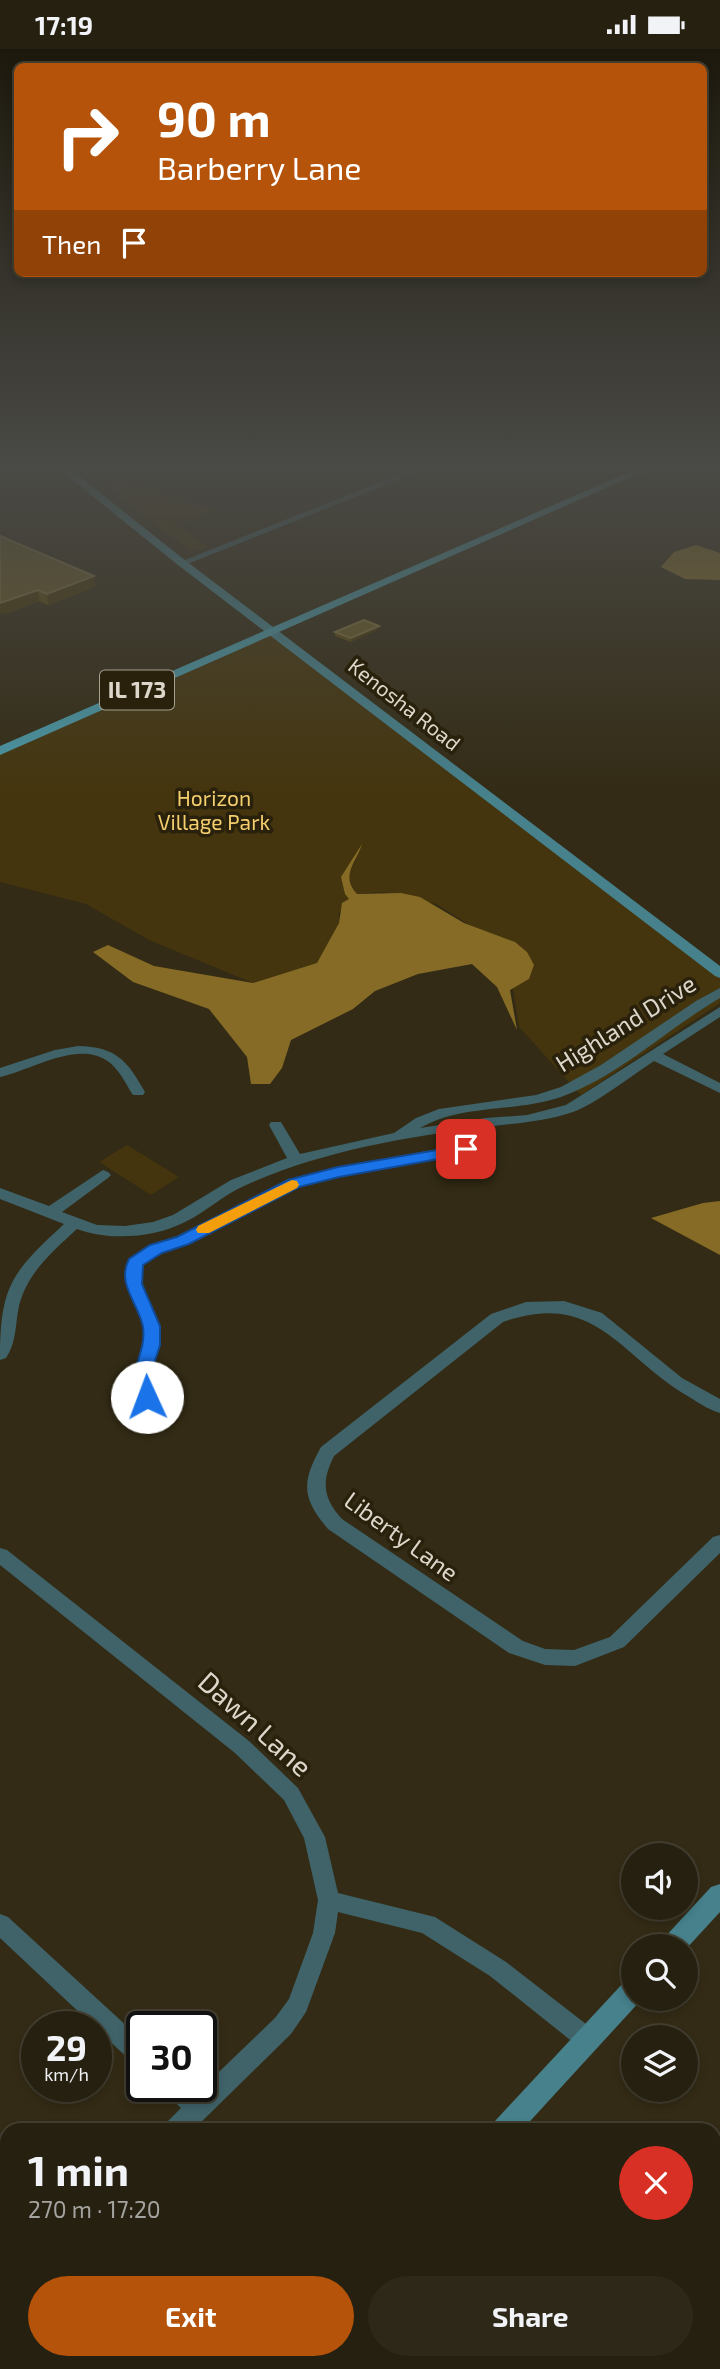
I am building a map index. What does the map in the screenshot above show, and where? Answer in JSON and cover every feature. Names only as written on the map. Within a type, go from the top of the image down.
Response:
[{"type":"main road","name":"IL 173","points":[[0,751],[395,577]]},
{"type":"street","name":"Kenosha Road","points":[[201,577],[720,973]]},
{"type":"street","name":"Highland Drive","points":[[396,1137],[426,1118],[445,1111],[550,1096],[565,1091],[602,1070],[720,992]]},
{"type":"street","name":"Highland Drive","points":[[0,1193],[95,1230],[125,1231],[155,1227],[179,1219],[236,1183],[296,1160],[396,1137],[486,1122],[527,1119],[571,1108],[720,1011]]},
{"type":"street","points":[[0,1073],[77,1049],[93,1048],[117,1060],[131,1075],[138,1092]]},
{"type":"street","points":[[652,1054],[720,1089]]},
{"type":"street","points":[[276,1125],[296,1160]]},
{"type":"street","points":[[147,1397],[141,1376],[151,1345],[151,1326],[134,1284],[135,1263],[156,1249],[183,1240],[293,1184],[338,1172],[466,1149]]},
{"type":"street","points":[[50,1213],[103,1175]]},
{"type":"street","points":[[213,1196],[237,1212]]},
{"type":"street","points":[[0,1354],[5,1348],[11,1304],[21,1280],[35,1261],[74,1223]]},
{"type":"street","name":"Liberty Lane","points":[[720,1407],[676,1383],[596,1317],[564,1307],[526,1308],[497,1318],[348,1435],[327,1452],[314,1476],[317,1505],[335,1524],[516,1647],[545,1657],[575,1658],[617,1642],[720,1542]]},
{"type":"street","name":"Dawn Lane","points":[[0,1555],[242,1747],[290,1794],[314,1837],[329,1900],[324,1933],[298,2005],[283,2026],[183,2123]]},
{"type":"street","points":[[684,1934],[720,1895]]},
{"type":"street","points":[[329,1900],[427,1924],[498,1969],[587,2039]]},
{"type":"street","points":[[0,1924],[126,2041]]},
{"type":"street","points":[[510,2123],[621,2003]]},
{"type":"street","points":[[191,2102],[198,2108]]},
{"type":"green space","name":"Horizon Village Park","points":[[273,630],[720,973],[720,1003],[581,1095],[519,1027],[513,988],[529,979],[534,965],[436,904],[383,892],[357,894],[350,885],[349,876],[358,857],[341,877],[350,899],[339,913],[339,923],[318,963],[253,983],[149,940],[86,904],[0,882],[0,750]]},
{"type":"green space","points":[[127,1145],[179,1177],[151,1195],[99,1162]]},
{"type":"shaded area","points":[[682,577],[720,577],[720,580]]},
{"type":"shaded area","points":[[362,844],[350,875],[352,887],[357,894],[401,893],[420,897],[464,923],[515,942],[527,952],[534,965],[529,979],[510,990],[517,1030],[497,987],[472,964],[418,974],[375,991],[353,1009],[291,1040],[282,1068],[270,1084],[251,1084],[247,1057],[209,1009],[133,982],[93,952],[108,945],[154,966],[253,983],[317,963],[339,923],[342,903],[349,899],[341,877]]},
{"type":"shaded area","points":[[720,1201],[720,1255],[651,1218],[703,1203]]},
{"type":"building","points":[[0,577],[91,577],[47,594],[38,590],[0,603]]},
{"type":"building","points":[[364,620],[379,626],[351,638],[335,632]]},
{"type":"slow traffic","points":[[204,1230],[260,1199],[292,1185]]},
{"type":"route","points":[[147,1397],[141,1376],[151,1345],[151,1326],[134,1284],[135,1263],[156,1249],[183,1240],[293,1184],[338,1172],[466,1149]]}]
